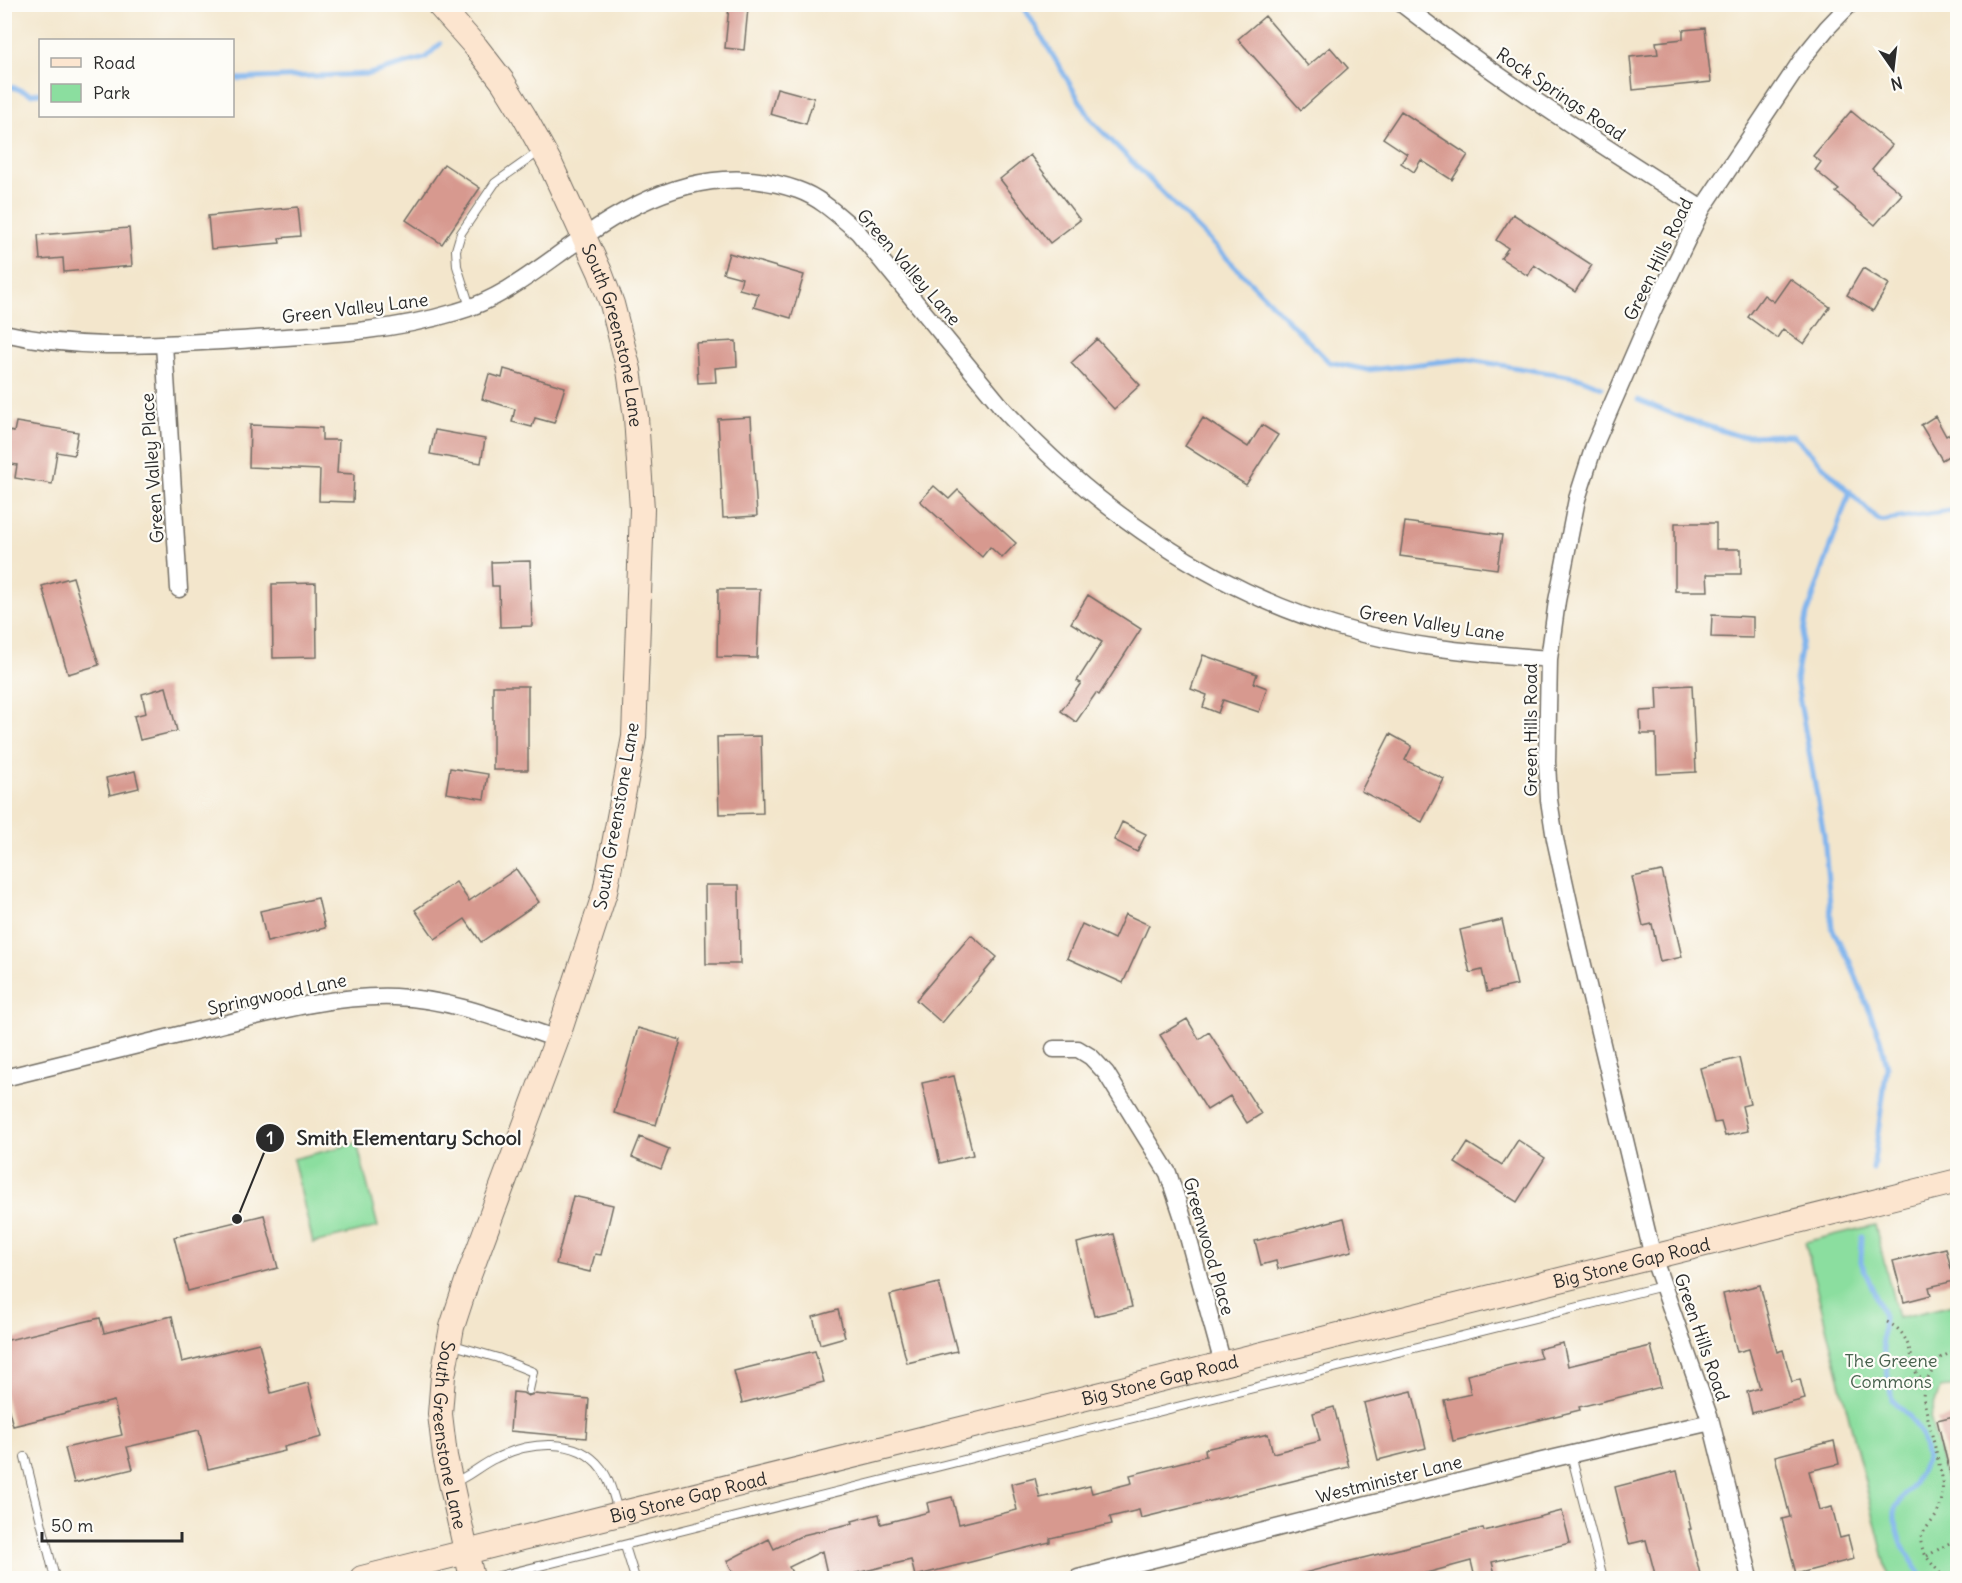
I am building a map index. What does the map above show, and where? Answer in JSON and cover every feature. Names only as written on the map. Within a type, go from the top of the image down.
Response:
[{"type":"street","name":"South Greenstone Lane","points":[[438,4],[503,82],[543,148],[584,236],[612,304],[628,370],[636,417],[642,509],[634,738],[605,892],[557,1040],[468,1278],[452,1327],[443,1376],[440,1414],[445,1456],[472,1578]]},
{"type":"street","name":"Rock Springs Road","points":[[1401,4],[1488,69],[1581,132],[1702,209]]},
{"type":"street","name":"Green Hills Road","points":[[1750,1578],[1712,1422],[1653,1257],[1581,959],[1555,839],[1549,800],[1547,762],[1549,660],[1565,552],[1577,499],[1594,446],[1654,308],[1702,209],[1805,55],[1850,4]]},
{"type":"street","name":"Green Valley Lane","points":[[4,333],[83,346],[164,344],[320,335],[422,321],[470,307],[495,296],[524,280],[584,236],[634,204],[668,190],[699,182],[735,179],[769,183],[800,191],[829,208],[858,232],[1005,411],[1030,438],[1092,494],[1148,536],[1241,589],[1300,614],[1343,628],[1450,650],[1549,660]]},
{"type":"street","name":"Green Valley Place","points":[[164,344],[179,589]]},
{"type":"street","name":"Springwood Lane","points":[[4,1078],[261,1015],[312,1004],[356,998],[396,997],[475,1010],[557,1040]]},
{"type":"street","name":"Greenwood Place","points":[[1054,1049],[1078,1049],[1091,1057],[1106,1073],[1167,1173],[1182,1215],[1223,1364]]},
{"type":"street","name":"Big Stone Gap Road","points":[[362,1578],[1958,1181]]},
{"type":"street","name":"Westminister Lane","points":[[1078,1578],[1571,1454],[1712,1422]]},
{"type":"lane","points":[[470,307],[457,266],[456,250],[461,233],[495,183],[543,148]]},
{"type":"lane","points":[[490,1578],[1664,1286]]},
{"type":"lane","points":[[449,1344],[498,1358],[533,1372],[529,1390]]},
{"type":"lane","points":[[450,1483],[466,1478],[494,1458],[519,1448],[533,1445],[575,1448],[591,1457],[602,1469],[620,1514]]},
{"type":"lane","points":[[1571,1454],[1603,1578]]},
{"type":"lane","points":[[25,1457],[55,1578]]},
{"type":"lane","points":[[625,1546],[635,1578]]},
{"type":"path","points":[[1887,1322],[1898,1327],[1904,1334],[1916,1372],[1926,1381]]},
{"type":"path","points":[[1944,1578],[1921,1547],[1920,1540],[1937,1514],[1943,1490],[1923,1397],[1923,1385],[1940,1358],[1958,1349]]},
{"type":"path","points":[[1927,1556],[1958,1538]]},
{"type":"green space","points":[[357,1143],[378,1227],[313,1243],[293,1159]]},
{"type":"green space","name":"The Greene Commons","points":[[1875,1225],[1898,1318],[1957,1304],[1957,1386],[1940,1388],[1930,1417],[1957,1524],[1957,1578],[1889,1578],[1805,1242]]},
{"type":"building","points":[[729,6],[748,8],[744,50],[725,48]]},
{"type":"building","points":[[1265,16],[1308,66],[1330,47],[1348,68],[1301,110],[1238,39]]},
{"type":"building","points":[[1705,28],[1711,82],[1633,90],[1630,57],[1658,54],[1656,42],[1683,39],[1683,30]]},
{"type":"building","points":[[777,88],[814,98],[806,124],[770,114]]},
{"type":"building","points":[[1401,111],[1468,155],[1452,180],[1421,160],[1414,172],[1401,163],[1407,154],[1383,138]]},
{"type":"building","points":[[1851,111],[1892,145],[1872,169],[1902,194],[1875,225],[1836,192],[1839,190],[1815,170],[1821,162],[1813,156]]},
{"type":"building","points":[[1030,155],[1080,220],[1050,243],[1000,179]]},
{"type":"building","points":[[444,164],[480,188],[442,244],[406,220]]},
{"type":"building","points":[[298,207],[301,236],[279,238],[280,243],[211,249],[208,216]]},
{"type":"building","points":[[1513,214],[1592,265],[1575,292],[1534,265],[1528,276],[1501,258],[1508,248],[1496,240]]},
{"type":"building","points":[[129,228],[132,266],[64,272],[63,258],[40,260],[38,235]]},
{"type":"building","points":[[729,253],[804,275],[791,318],[754,307],[758,294],[739,289],[742,278],[723,273]]},
{"type":"building","points":[[1863,268],[1889,284],[1873,311],[1847,295]]},
{"type":"building","points":[[1790,279],[1830,307],[1804,344],[1783,329],[1777,338],[1748,317],[1764,295],[1774,302]]},
{"type":"building","points":[[1097,339],[1140,385],[1114,409],[1071,363]]},
{"type":"building","points":[[736,341],[737,366],[715,368],[716,382],[698,383],[696,343]]},
{"type":"building","points":[[504,369],[565,387],[554,423],[535,418],[532,427],[512,422],[515,409],[482,399],[489,374],[502,378]]},
{"type":"building","points":[[1935,416],[1946,436],[1958,429],[1958,450],[1942,460],[1921,425]]},
{"type":"building","points":[[751,417],[757,516],[723,518],[718,419]]},
{"type":"building","points":[[1203,418],[1248,447],[1262,425],[1278,435],[1246,485],[1185,446]]},
{"type":"building","points":[[16,422],[78,432],[74,455],[57,452],[52,484],[15,478],[17,465],[4,463],[4,430],[14,432]]},
{"type":"building","points":[[250,425],[322,428],[322,440],[339,440],[337,473],[354,474],[353,502],[319,501],[320,470],[249,467]]},
{"type":"building","points":[[435,430],[485,439],[481,463],[430,454]]},
{"type":"building","points":[[934,486],[949,499],[958,490],[1016,543],[1002,558],[990,547],[982,557],[920,501]]},
{"type":"building","points":[[1405,522],[1502,535],[1497,569],[1400,556]]},
{"type":"building","points":[[1675,523],[1716,523],[1716,549],[1741,549],[1741,574],[1707,574],[1708,591],[1675,591]]},
{"type":"building","points":[[530,561],[532,626],[500,627],[499,586],[492,586],[491,562]]},
{"type":"building","points":[[73,577],[99,665],[68,674],[42,586]]},
{"type":"building","points":[[316,583],[317,657],[273,658],[272,584]]},
{"type":"building","points":[[718,589],[760,589],[757,658],[717,657]]},
{"type":"building","points":[[1088,595],[1141,629],[1099,695],[1096,693],[1076,722],[1061,711],[1081,683],[1077,681],[1102,642],[1071,623]]},
{"type":"building","points":[[1712,615],[1753,617],[1753,638],[1711,637]]},
{"type":"building","points":[[1203,655],[1257,674],[1254,683],[1267,688],[1259,712],[1223,700],[1218,713],[1203,707],[1207,695],[1191,689]]},
{"type":"building","points":[[1692,685],[1696,772],[1657,774],[1656,734],[1641,734],[1640,711],[1658,710],[1657,687]]},
{"type":"building","points":[[493,686],[528,686],[528,770],[493,770]]},
{"type":"building","points":[[166,687],[177,731],[140,740],[134,716],[146,713],[142,694]]},
{"type":"building","points":[[1390,734],[1412,746],[1405,760],[1444,779],[1422,822],[1361,791]]},
{"type":"building","points":[[761,736],[763,813],[719,814],[717,737]]},
{"type":"building","points":[[450,768],[488,774],[484,799],[446,793]]},
{"type":"building","points":[[135,771],[139,788],[110,795],[106,778]]},
{"type":"building","points":[[1122,822],[1146,834],[1137,852],[1114,840]]},
{"type":"building","points":[[516,869],[539,902],[481,942],[465,919],[435,939],[415,910],[456,882],[469,901]]},
{"type":"building","points":[[1662,871],[1682,957],[1660,962],[1652,924],[1643,926],[1632,877]]},
{"type":"building","points":[[705,885],[739,885],[740,964],[706,964]]},
{"type":"building","points":[[318,898],[325,928],[267,942],[260,911]]},
{"type":"building","points":[[1125,914],[1149,925],[1123,983],[1067,958],[1082,924],[1114,939]]},
{"type":"building","points":[[1502,920],[1517,985],[1487,992],[1482,970],[1470,973],[1460,930]]},
{"type":"building","points":[[971,935],[997,957],[942,1023],[916,1000]]},
{"type":"building","points":[[1187,1019],[1199,1039],[1209,1032],[1261,1114],[1247,1123],[1230,1096],[1207,1110],[1160,1035]]},
{"type":"building","points":[[638,1028],[681,1040],[656,1125],[614,1113]]},
{"type":"building","points":[[1739,1058],[1750,1104],[1742,1106],[1748,1131],[1725,1136],[1721,1122],[1714,1123],[1700,1068]]},
{"type":"building","points":[[954,1076],[973,1155],[940,1163],[922,1083]]},
{"type":"building","points":[[640,1137],[669,1149],[661,1169],[632,1157]]},
{"type":"building","points":[[1518,1140],[1545,1158],[1517,1202],[1455,1163],[1468,1143],[1502,1165]]},
{"type":"building","points":[[573,1196],[613,1205],[601,1255],[595,1254],[590,1272],[556,1264]]},
{"type":"building","points":[[264,1215],[278,1268],[188,1291],[174,1237]]},
{"type":"building","points":[[1344,1218],[1352,1251],[1278,1269],[1276,1261],[1261,1265],[1255,1241]]},
{"type":"building","points":[[1114,1234],[1132,1307],[1094,1316],[1077,1243]]},
{"type":"building","points":[[1946,1248],[1954,1281],[1929,1287],[1931,1295],[1904,1302],[1893,1261]]},
{"type":"building","points":[[939,1283],[957,1351],[907,1363],[890,1295]]},
{"type":"building","points":[[1760,1285],[1777,1352],[1783,1350],[1792,1382],[1800,1379],[1805,1399],[1752,1413],[1747,1392],[1760,1388],[1749,1349],[1737,1352],[1723,1294]]},
{"type":"building","points":[[838,1310],[845,1337],[820,1344],[813,1317]]},
{"type":"building","points":[[172,1316],[182,1362],[259,1343],[271,1393],[308,1383],[322,1437],[284,1447],[285,1451],[208,1469],[199,1430],[127,1447],[133,1469],[74,1483],[65,1448],[122,1435],[114,1401],[13,1426],[4,1392],[4,1341],[100,1318],[104,1333]]},
{"type":"building","points":[[1563,1343],[1568,1366],[1651,1346],[1661,1387],[1579,1407],[1580,1410],[1453,1441],[1444,1400],[1471,1394],[1467,1375],[1541,1358],[1538,1349]]},
{"type":"building","points":[[815,1351],[824,1382],[742,1403],[734,1371]]},
{"type":"building","points":[[1412,1391],[1426,1448],[1378,1460],[1364,1403]]},
{"type":"building","points":[[513,1392],[528,1396],[534,1394],[589,1399],[586,1438],[510,1431]]},
{"type":"building","points":[[1334,1407],[1349,1467],[1141,1518],[1139,1510],[1110,1517],[1112,1524],[1050,1538],[1050,1542],[915,1576],[911,1560],[828,1578],[822,1551],[789,1567],[795,1578],[736,1578],[727,1561],[769,1539],[774,1549],[803,1535],[879,1514],[881,1524],[929,1512],[927,1503],[952,1497],[959,1524],[1017,1510],[1011,1484],[1035,1478],[1040,1498],[1090,1486],[1092,1493],[1132,1483],[1130,1475],[1206,1456],[1205,1449],[1268,1434],[1273,1453],[1320,1441],[1313,1413]]},
{"type":"building","points":[[1958,1415],[1958,1481],[1952,1481],[1937,1420]]},
{"type":"building","points":[[1834,1441],[1839,1464],[1809,1471],[1819,1510],[1832,1507],[1840,1538],[1848,1536],[1854,1559],[1796,1574],[1782,1519],[1790,1517],[1775,1456]]},
{"type":"building","points":[[1677,1471],[1701,1578],[1656,1578],[1646,1540],[1629,1544],[1615,1487]]},
{"type":"building","points":[[1562,1511],[1570,1543],[1492,1562],[1496,1578],[1475,1578],[1471,1561],[1415,1576],[1415,1578],[1304,1578],[1304,1573],[1483,1528],[1484,1531]]},
{"type":"waterway","points":[[470,14],[476,4]]},
{"type":"waterway","points":[[1022,4],[1092,121],[1329,362],[1368,370],[1464,359],[1580,378],[1602,387]]},
{"type":"waterway","points":[[234,79],[369,74],[425,58],[440,44]]},
{"type":"waterway","points":[[4,84],[31,94],[39,93]]},
{"type":"waterway","points":[[1638,400],[1685,419],[1739,436],[1792,435],[1879,521],[1958,510]]},
{"type":"waterway","points":[[1850,491],[1807,615],[1796,680],[1824,835],[1832,928],[1850,962],[1880,1038],[1887,1067],[1873,1169]]},
{"type":"waterway","points":[[1862,1237],[1861,1262],[1884,1316],[1882,1340],[1892,1400],[1909,1416],[1921,1433],[1927,1457],[1915,1482],[1895,1508],[1895,1520],[1903,1547],[1923,1578]]},
{"type":"place","name":"Smith Elementary School","points":[[237,1219]]}]
